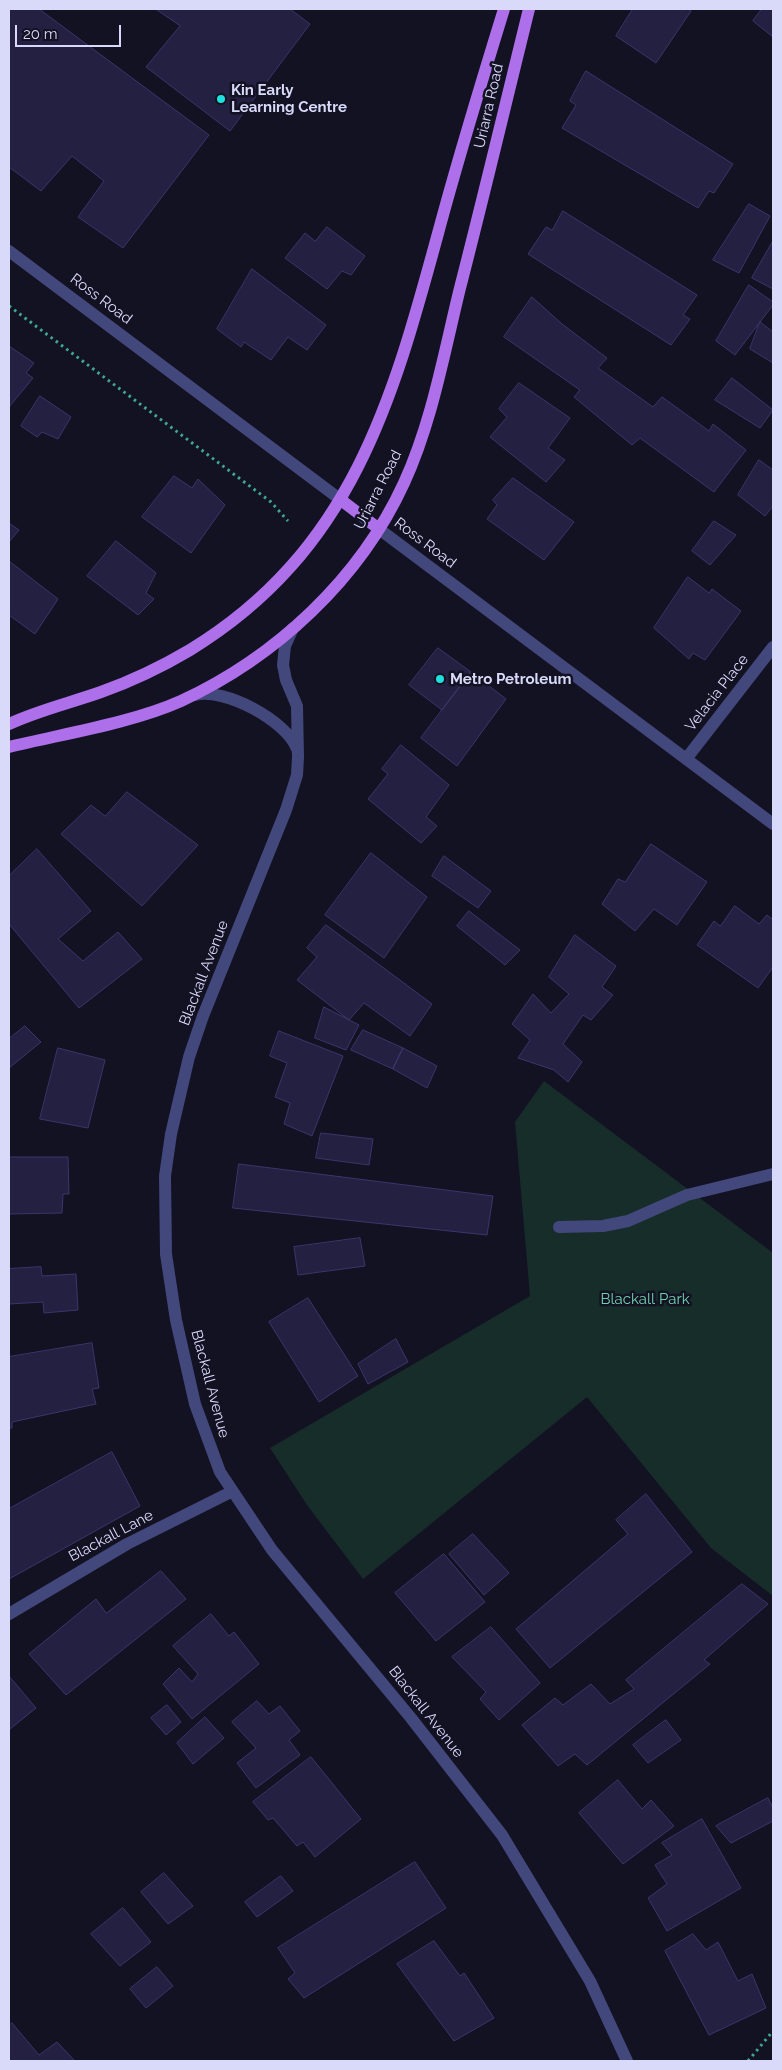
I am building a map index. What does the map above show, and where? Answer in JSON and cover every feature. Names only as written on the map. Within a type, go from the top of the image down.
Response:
[{"type":"main road","name":"Uriarra Road","points":[[9,724],[66,702],[102,692],[171,661],[206,639],[274,586],[302,555],[341,500],[365,457],[392,391],[504,9]]},
{"type":"main road","name":"Uriarra Road","points":[[9,747],[144,714],[188,697],[230,676],[278,641],[342,579],[379,529],[404,483],[421,438],[488,180],[529,9]]},
{"type":"main road","name":"Ross Road","points":[[341,500],[379,529]]},
{"type":"street","name":"Ross Road","points":[[9,251],[341,500]]},
{"type":"street","name":"Ross Road","points":[[379,529],[773,824]]},
{"type":"street","name":"Blackall Avenue","points":[[299,621],[286,640],[283,658],[286,680],[297,711],[297,776],[286,810],[189,1056],[171,1134],[165,1176],[166,1254],[176,1320],[195,1404],[220,1472],[231,1492],[272,1550],[411,1718],[502,1835],[590,1981],[627,2061]]},
{"type":"street","name":"Velacia Place","points":[[686,759],[773,647]]},
{"type":"street","points":[[188,697],[203,693],[217,694],[244,704],[288,734],[295,743],[298,756]]},
{"type":"street","points":[[559,1228],[603,1226],[628,1221],[687,1195],[773,1174]]},
{"type":"street","name":"Blackall Lane","points":[[9,1614],[127,1544],[231,1492]]},
{"type":"path","points":[[9,306],[270,502],[288,521]]},
{"type":"path","points":[[748,2061],[773,2031]]},
{"type":"green space","name":"Blackall Park","points":[[544,1081],[773,1253],[773,1596],[711,1548],[587,1397],[363,1579],[307,1505],[270,1448],[530,1296],[515,1122]]},
{"type":"building","points":[[9,9],[39,9],[209,135],[123,248],[78,217],[104,181],[72,156],[41,191],[9,167]]},
{"type":"building","name":"Kin Early Learning Centre","points":[[156,9],[290,9],[310,24],[230,131],[146,67],[180,26]]},
{"type":"building","points":[[633,9],[688,9],[691,11],[656,63],[616,36]]},
{"type":"building","points":[[762,9],[773,9],[773,37],[753,21]]},
{"type":"building","points":[[586,71],[733,164],[714,193],[709,191],[698,208],[562,128],[576,105],[570,101]]},
{"type":"building","points":[[749,204],[770,216],[739,273],[713,260]]},
{"type":"building","points":[[563,211],[697,295],[683,315],[690,319],[671,345],[528,254],[546,227],[552,230]]},
{"type":"building","points":[[327,227],[365,256],[351,275],[342,271],[327,289],[285,258],[305,233],[315,241]]},
{"type":"building","points":[[773,241],[773,289],[752,278]]},
{"type":"building","points":[[252,269],[326,325],[307,350],[288,337],[271,360],[244,342],[241,347],[217,329]]},
{"type":"building","points":[[749,285],[773,302],[773,305],[735,355],[716,341]]},
{"type":"building","points":[[532,297],[562,324],[607,358],[598,368],[653,407],[662,397],[709,431],[713,424],[746,450],[714,492],[640,438],[632,445],[574,397],[580,390],[504,337]]},
{"type":"building","points":[[760,322],[773,332],[773,363],[750,349]]},
{"type":"building","points":[[9,346],[34,363],[26,373],[33,378],[9,407]]},
{"type":"building","points":[[732,378],[773,410],[760,428],[715,400]]},
{"type":"building","points":[[519,383],[570,418],[548,448],[565,460],[546,482],[490,437],[507,417],[499,409]]},
{"type":"building","points":[[40,396],[71,417],[58,439],[42,432],[37,437],[21,426]]},
{"type":"building","points":[[759,460],[773,470],[773,506],[765,516],[738,495]]},
{"type":"building","points":[[174,476],[192,488],[198,479],[225,505],[191,553],[142,517]]},
{"type":"building","points":[[513,478],[574,522],[544,560],[487,519],[497,505],[493,500]]},
{"type":"building","points":[[714,521],[736,535],[710,565],[692,551]]},
{"type":"building","points":[[9,523],[19,530],[9,542]]},
{"type":"building","points":[[116,541],[156,573],[146,593],[154,599],[138,615],[87,576]]},
{"type":"building","points":[[9,561],[58,599],[35,634],[9,615]]},
{"type":"building","points":[[688,577],[709,593],[712,589],[741,611],[705,660],[693,653],[689,659],[654,628]]},
{"type":"building","name":"Metro Petroleum","points":[[438,648],[471,672],[442,710],[409,685]]},
{"type":"building","points":[[471,672],[506,699],[457,766],[421,738]]},
{"type":"building","points":[[401,745],[449,785],[426,817],[437,826],[421,843],[368,799],[388,774],[382,769]]},
{"type":"building","points":[[127,792],[198,845],[142,906],[61,834],[91,805],[105,816]]},
{"type":"building","points":[[651,844],[707,882],[677,925],[654,909],[635,931],[602,904],[618,879],[625,882]]},
{"type":"building","points":[[37,849],[91,911],[58,939],[83,961],[118,932],[142,959],[79,1008],[9,924],[9,876]]},
{"type":"building","points":[[371,853],[427,897],[384,958],[325,915]]},
{"type":"building","points":[[444,856],[491,891],[478,908],[432,876]]},
{"type":"building","points":[[735,906],[759,924],[767,915],[773,920],[773,967],[758,988],[697,945],[714,921],[720,926]]},
{"type":"building","points":[[469,911],[520,950],[505,965],[457,926]]},
{"type":"building","points":[[326,925],[432,1004],[410,1036],[364,1003],[349,1020],[297,980],[317,957],[307,948]]},
{"type":"building","points":[[575,935],[616,966],[602,987],[613,995],[591,1020],[583,1015],[563,1044],[582,1062],[568,1082],[554,1070],[518,1058],[530,1040],[512,1024],[533,994],[551,1013],[569,994],[549,977]]},
{"type":"building","points":[[324,1007],[359,1025],[346,1050],[315,1038]]},
{"type":"building","points":[[25,1026],[41,1042],[9,1068],[9,1039]]},
{"type":"building","points":[[363,1030],[403,1048],[393,1069],[351,1050]]},
{"type":"building","points":[[279,1031],[343,1056],[312,1136],[284,1124],[290,1103],[275,1097],[287,1063],[270,1056]]},
{"type":"building","points":[[58,1048],[105,1060],[88,1128],[40,1119]]},
{"type":"building","points":[[403,1048],[437,1066],[427,1088],[393,1069]]},
{"type":"building","points":[[321,1133],[373,1139],[369,1165],[316,1158]]},
{"type":"building","points":[[9,1157],[68,1157],[69,1194],[63,1194],[62,1213],[9,1214]]},
{"type":"building","points":[[239,1164],[493,1196],[487,1235],[233,1208]]},
{"type":"building","points":[[360,1238],[365,1266],[298,1275],[294,1247]]},
{"type":"building","points":[[41,1267],[42,1276],[76,1274],[78,1310],[44,1313],[43,1302],[9,1304],[9,1269]]},
{"type":"building","points":[[308,1298],[358,1376],[319,1402],[269,1322]]},
{"type":"building","points":[[396,1339],[408,1362],[368,1384],[358,1364]]},
{"type":"building","points":[[92,1343],[99,1388],[92,1389],[96,1404],[12,1422],[12,1428],[9,1428],[9,1357]]},
{"type":"building","points":[[112,1452],[140,1506],[9,1579],[9,1509]]},
{"type":"building","points":[[646,1494],[692,1552],[550,1668],[516,1629],[628,1534],[616,1520]]},
{"type":"building","points":[[473,1534],[509,1573],[484,1595],[449,1554]]},
{"type":"building","points":[[444,1554],[485,1602],[436,1641],[395,1593]]},
{"type":"building","points":[[161,1571],[186,1599],[66,1695],[29,1654],[96,1599],[106,1613]]},
{"type":"building","points":[[742,1584],[768,1604],[704,1660],[710,1664],[587,1765],[575,1754],[558,1766],[522,1725],[555,1698],[563,1705],[591,1684],[610,1704],[634,1689],[626,1680]]},
{"type":"building","points":[[211,1614],[229,1636],[234,1632],[259,1664],[192,1719],[163,1684],[179,1668],[192,1682],[198,1674],[173,1646]]},
{"type":"building","points":[[491,1627],[540,1683],[499,1720],[480,1699],[486,1692],[452,1657]]},
{"type":"building","points":[[9,1676],[36,1708],[10,1729],[9,1728]]},
{"type":"building","points":[[257,1701],[269,1714],[280,1706],[300,1731],[289,1740],[300,1755],[256,1788],[237,1763],[256,1748],[232,1722]]},
{"type":"building","points":[[167,1705],[181,1722],[166,1735],[151,1718]]},
{"type":"building","points":[[205,1717],[224,1738],[193,1764],[177,1743]]},
{"type":"building","points":[[666,1720],[681,1740],[648,1763],[633,1745]]},
{"type":"building","points":[[311,1757],[361,1819],[315,1857],[303,1842],[297,1846],[273,1818],[268,1820],[253,1802]]},
{"type":"building","points":[[618,1780],[642,1809],[651,1800],[674,1826],[623,1864],[579,1813]]},
{"type":"building","points":[[768,1798],[773,1808],[773,1821],[731,1843],[716,1826]]},
{"type":"building","points":[[702,1819],[741,1888],[667,1931],[648,1898],[667,1884],[655,1865],[672,1855],[662,1843]]},
{"type":"building","points":[[415,1862],[446,1908],[304,1998],[288,1979],[295,1973],[278,1948]]},
{"type":"building","points":[[164,1873],[193,1906],[168,1924],[141,1892]]},
{"type":"building","points":[[281,1876],[293,1891],[257,1917],[245,1902]]},
{"type":"building","points":[[123,1908],[151,1942],[120,1966],[91,1934]]},
{"type":"building","points":[[693,1934],[706,1950],[718,1942],[738,1981],[752,1974],[766,2008],[709,2035],[665,1951]]},
{"type":"building","points":[[434,1941],[460,1976],[464,1973],[494,2018],[454,2041],[397,1964]]},
{"type":"building","points":[[157,1967],[173,1986],[146,2008],[130,1989]]},
{"type":"building","points":[[12,2023],[39,2055],[57,2042],[75,2061],[9,2061],[9,2026]]},
{"type":"place","name":"Kin Early Learning Centre","points":[[221,99]]},
{"type":"place","name":"Metro Petroleum","points":[[440,679]]}]
